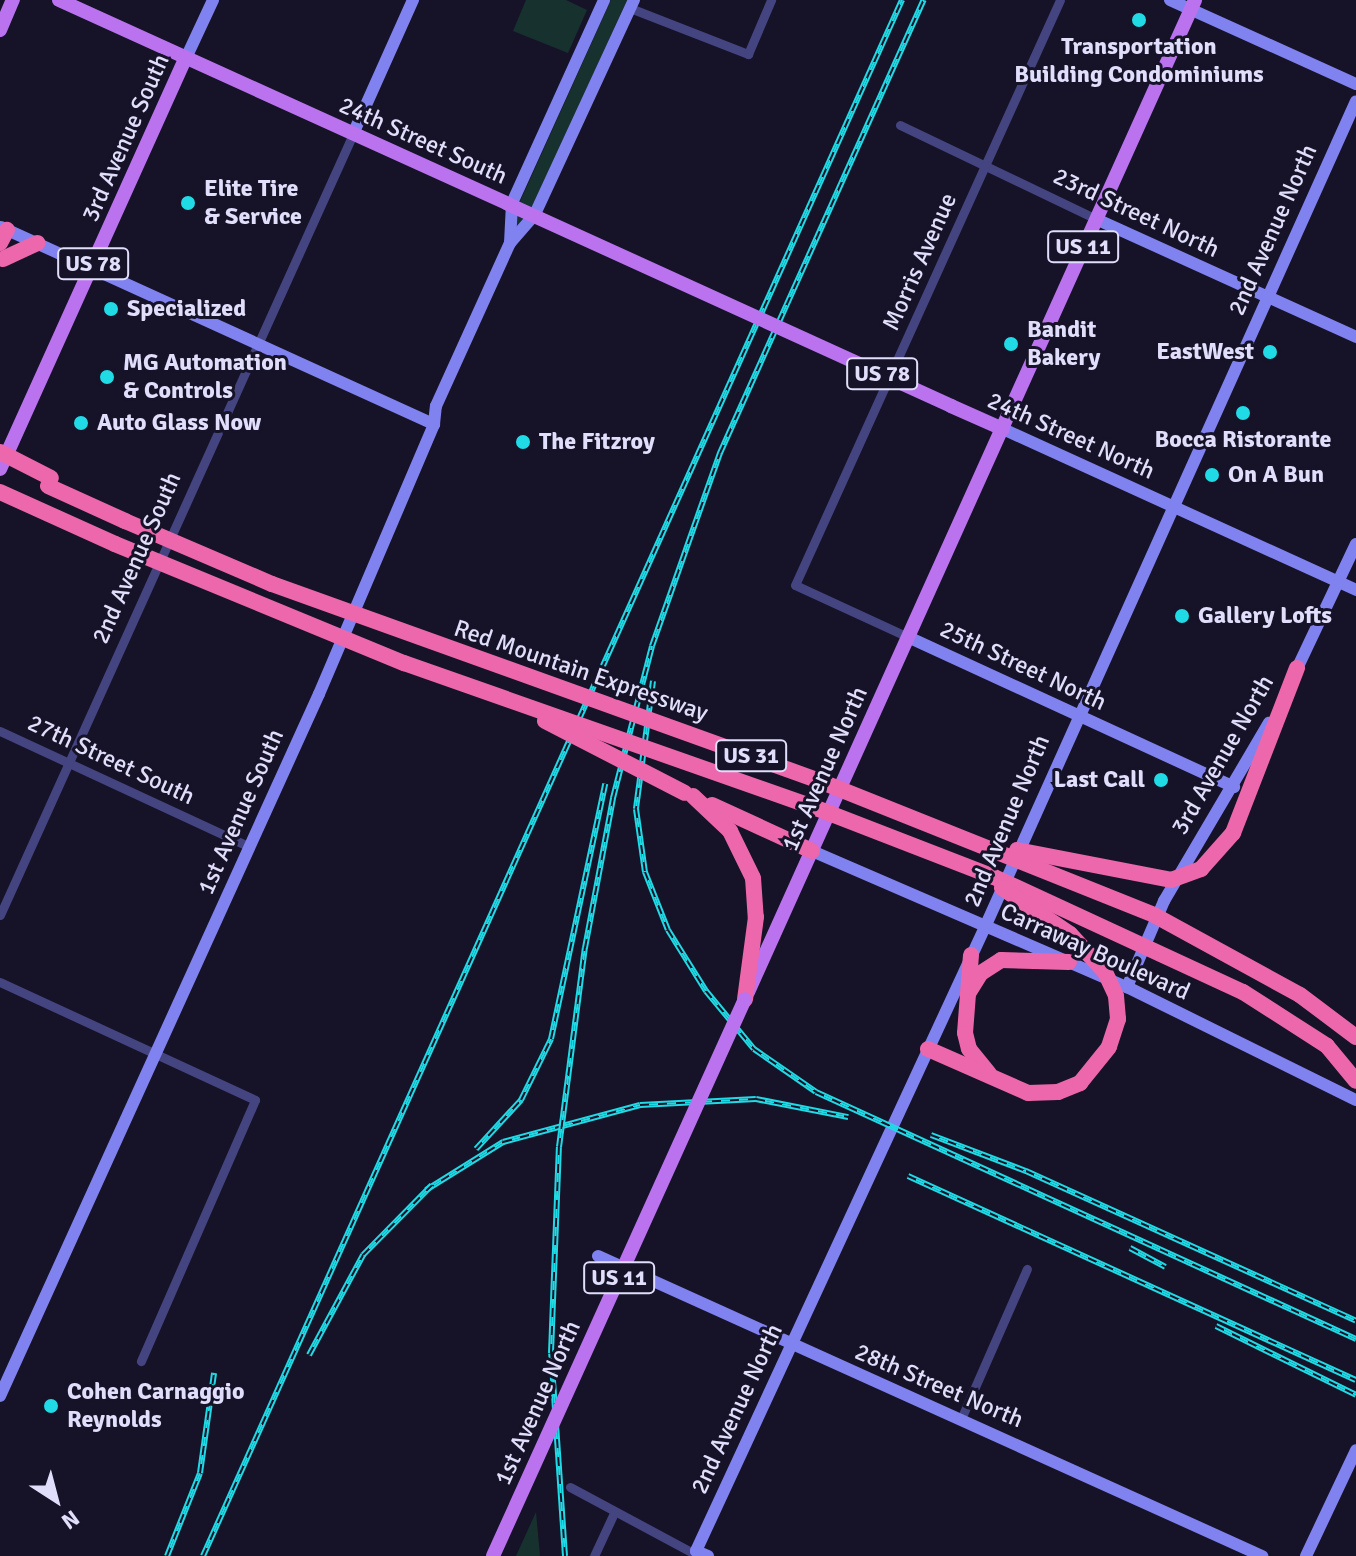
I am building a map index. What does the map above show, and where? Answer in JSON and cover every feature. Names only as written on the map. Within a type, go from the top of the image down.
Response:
[{"type":"highway","points":[[4,243],[37,243]]},
{"type":"highway","points":[[0,452],[50,482]]},
{"type":"highway","points":[[0,467],[50,482]]},
{"type":"highway","name":"Red Mountain Expressway","points":[[50,482],[99,501],[118,518],[427,643],[960,835],[1214,944],[1300,995],[1356,1037]]},
{"type":"highway","name":"Red Mountain Expressway","points":[[0,492],[115,544],[486,692],[974,869],[1231,986],[1356,1066]]},
{"type":"highway","points":[[960,835],[1157,880],[1201,869],[1233,833],[1297,668]]},
{"type":"highway","points":[[486,692],[689,794],[812,851]]},
{"type":"highway","points":[[689,794],[730,831],[747,861],[756,898],[757,958],[745,999]]},
{"type":"highway","points":[[928,1049],[1028,1093],[1058,1092],[1097,1068],[1109,1047],[1118,1019],[1116,996],[1097,962],[1070,934],[974,869]]},
{"type":"highway","points":[[971,955],[965,1033],[969,1049],[1000,1083]]},
{"type":"highway","points":[[968,993],[981,973],[1001,960],[1069,962]]},
{"type":"highway","points":[[1327,1046],[1356,1081]]},
{"type":"main road","points":[[0,30],[13,0]]},
{"type":"main road","name":"24th Street South","points":[[59,0],[768,323]]},
{"type":"main road","name":"1st Avenue North","points":[[757,958],[812,851],[1193,5]]},
{"type":"main road","name":"3rd Avenue South","points":[[0,467],[186,58]]},
{"type":"main road","name":"24th Street North","points":[[768,323],[1003,429]]},
{"type":"main road","name":"1st Avenue North","points":[[493,1556],[745,999]]},
{"type":"street","name":"3rd Avenue South","points":[[186,58],[213,0]]},
{"type":"street","name":"2nd Avenue South","points":[[0,915],[413,0]]},
{"type":"street","name":"1st Avenue South","points":[[510,243],[512,203],[604,0]]},
{"type":"street","points":[[632,4],[748,54],[771,0]]},
{"type":"street","name":"Morris Avenue","points":[[795,585],[1060,0]]},
{"type":"street","points":[[1170,0],[1193,5],[1356,84]]},
{"type":"street","name":"1st Avenue South","points":[[0,1396],[248,846],[434,424],[436,406],[510,243],[535,214],[632,4]]},
{"type":"street","name":"2nd Avenue North","points":[[699,1554],[790,1346],[985,927],[1077,715],[1356,101]]},
{"type":"street","name":"23rd Street North","points":[[900,125],[984,169],[1356,337]]},
{"type":"street","points":[[4,243],[37,243],[434,424]]},
{"type":"street","name":"24th Street North","points":[[1003,429],[1356,590]]},
{"type":"street","name":"3rd Avenue North","points":[[1127,987],[1164,901],[1234,787],[1297,668],[1356,544]]},
{"type":"street","name":"25th Street North","points":[[795,585],[1234,787]]},
{"type":"street","name":"27th Street South","points":[[0,731],[248,846]]},
{"type":"street","name":"Carraway Boulevard","points":[[812,851],[1127,987],[1356,1100]]},
{"type":"street","points":[[0,982],[255,1100],[141,1361]]},
{"type":"street","name":"28th Street North","points":[[598,1256],[790,1346],[961,1419],[1262,1556]]},
{"type":"street","points":[[961,1419],[1027,1269]]},
{"type":"street","points":[[1306,1556],[1356,1450]]},
{"type":"street","points":[[570,1487],[614,1513],[699,1554]]},
{"type":"street","points":[[594,1556],[614,1513]]},
{"type":"green space","points":[[526,0],[566,0],[587,10],[568,53],[513,31]]},
{"type":"green space","points":[[611,0],[627,0],[531,211],[516,228],[518,206]]},
{"type":"green space","points":[[536,1512],[540,1556],[516,1556]]},
{"type":"railway","points":[[203,1556],[902,0]]},
{"type":"railway","points":[[565,1556],[551,1353],[559,1147],[585,948],[613,798],[652,646],[720,453],[924,0]]},
{"type":"railway","points":[[653,681],[636,809],[645,872],[668,930],[706,991],[754,1049],[816,1092],[1356,1339]]},
{"type":"railway","points":[[476,1149],[521,1100],[551,1039],[605,784]]},
{"type":"railway","points":[[426,1190],[503,1142],[640,1105],[756,1099],[848,1117]]},
{"type":"railway","points":[[931,1135],[1026,1171],[1356,1321]]},
{"type":"railway","points":[[908,1176],[1356,1380]]},
{"type":"railway","points":[[309,1355],[363,1255],[432,1185]]},
{"type":"railway","points":[[1130,1248],[1165,1267]]},
{"type":"railway","points":[[1216,1326],[1356,1395]]},
{"type":"railway","points":[[167,1556],[200,1473],[214,1373]]},
{"type":"place","name":"Transportation Building Condominiums","points":[[1139,20]]},
{"type":"place","name":"Elite Tire & Service","points":[[188,203]]},
{"type":"place","name":"Specialized","points":[[111,309]]},
{"type":"place","name":"Bandit Bakery","points":[[1011,344]]},
{"type":"place","name":"EastWest","points":[[1270,352]]},
{"type":"place","name":"MG Automation & Controls","points":[[107,377]]},
{"type":"place","name":"Bocca Ristorante","points":[[1243,413]]},
{"type":"place","name":"Auto Glass Now","points":[[81,423]]},
{"type":"place","name":"The Fitzroy","points":[[523,442]]},
{"type":"place","name":"On A Bun","points":[[1212,475]]},
{"type":"place","name":"Gallery Lofts","points":[[1182,616]]},
{"type":"place","name":"Last Call","points":[[1161,780]]},
{"type":"place","name":"Cohen Carnaggio Reynolds","points":[[51,1406]]}]
